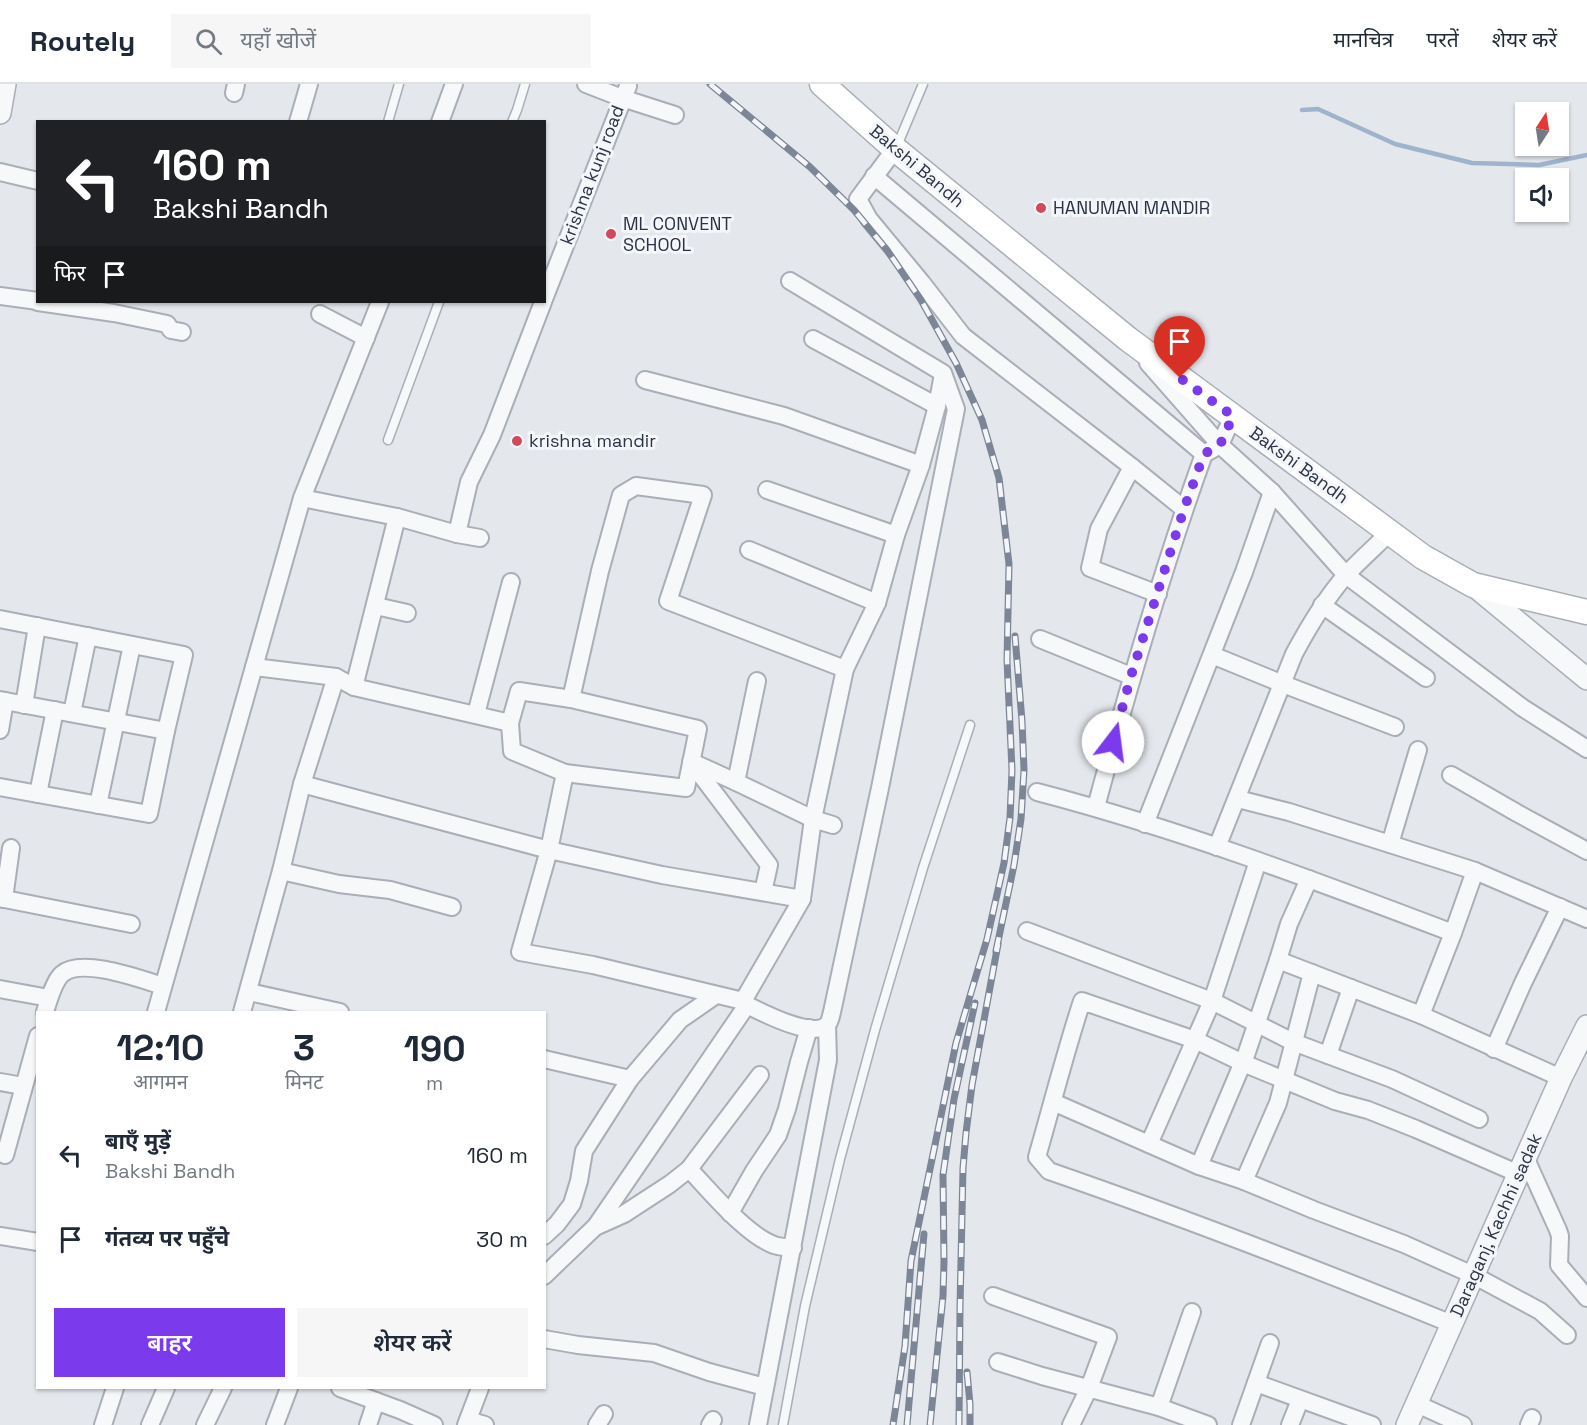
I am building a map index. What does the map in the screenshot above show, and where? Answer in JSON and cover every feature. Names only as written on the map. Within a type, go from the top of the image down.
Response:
[{"type":"main road","name":"Bakshi Bandh","points":[[822,84],[895,149],[1128,339],[1423,557],[1473,585]]},
{"type":"main road","points":[[1473,585],[1587,612]]},
{"type":"street","points":[[0,112],[4,84]]},
{"type":"street","points":[[299,120],[309,84]]},
{"type":"street","points":[[441,120],[454,84]]},
{"type":"street","points":[[586,84],[625,92],[675,115]]},
{"type":"street","name":"krishna kunj road","points":[[546,295],[625,92]]},
{"type":"street","points":[[895,149],[858,199],[870,219],[963,336],[1184,509]]},
{"type":"street","points":[[0,172],[36,181]]},
{"type":"street","points":[[873,176],[1204,454]]},
{"type":"street","points":[[758,1425],[828,1060],[827,1025],[832,1012],[875,810],[956,409],[943,374],[790,281]]},
{"type":"street","points":[[0,296],[36,301]]},
{"type":"street","points":[[64,303],[115,307],[167,324],[171,330],[182,332]]},
{"type":"street","points":[[156,1011],[302,498],[380,303]]},
{"type":"street","name":"krishna kunj road","points":[[457,534],[469,482],[492,435],[543,303]]},
{"type":"street","points":[[320,314],[366,338]]},
{"type":"street","points":[[813,339],[937,406]]},
{"type":"street","points":[[1128,339],[1220,445],[1272,492],[1346,575],[1523,708],[1587,749]]},
{"type":"street","points":[[546,1274],[596,1227],[745,1003],[802,899],[813,819],[845,669],[877,603],[896,535],[921,465],[943,374]]},
{"type":"street","points":[[645,380],[784,416],[921,465]]},
{"type":"street","points":[[1096,807],[1131,676],[1184,509],[1204,454],[1220,445],[1233,416]]},
{"type":"street","points":[[1132,467],[1099,529],[1090,568],[1158,594]]},
{"type":"street","points":[[571,699],[600,571],[621,495],[636,486],[703,495],[668,601],[845,669]]},
{"type":"street","points":[[767,490],[896,535]]},
{"type":"street","points":[[1145,824],[1244,572],[1272,492]]},
{"type":"street","points":[[302,498],[398,517],[457,534],[480,538]]},
{"type":"street","points":[[354,687],[398,517]]},
{"type":"street","points":[[1217,848],[1294,654],[1322,605],[1346,575],[1390,532]]},
{"type":"street","points":[[749,550],[877,603]]},
{"type":"street","points":[[476,714],[511,582]]},
{"type":"street","name":"Bakshi Bandh","points":[[1473,585],[1587,679]]},
{"type":"street","points":[[1322,605],[1426,678]]},
{"type":"street","points":[[376,606],[407,613]]},
{"type":"street","points":[[0,619],[184,655],[149,814],[0,787]]},
{"type":"street","points":[[24,705],[37,626]]},
{"type":"street","points":[[39,794],[88,636]]},
{"type":"street","points":[[1040,639],[1131,676]]},
{"type":"street","points":[[98,805],[132,645]]},
{"type":"street","points":[[1212,655],[1395,727]]},
{"type":"street","points":[[254,667],[336,677],[354,687],[510,723]]},
{"type":"street","points":[[242,1011],[281,871],[302,784],[336,677]]},
{"type":"street","points":[[736,782],[757,681]]},
{"type":"street","points":[[519,691],[571,699],[698,729],[686,788],[565,773],[512,751],[510,723],[519,691]]},
{"type":"street","points":[[0,730],[3,701],[166,731]]},
{"type":"street","points":[[1390,844],[1418,750]]},
{"type":"street","points":[[691,762],[813,819],[833,825]]},
{"type":"street","points":[[691,762],[769,865],[763,892]]},
{"type":"street","points":[[565,773],[549,850],[520,952],[593,965],[716,995],[745,1003],[778,1020],[809,1028],[821,1028],[827,1025]]},
{"type":"street","points":[[1451,775],[1587,851]]},
{"type":"street","points":[[302,784],[549,850],[662,875],[802,899]]},
{"type":"street","points":[[1037,792],[1096,807],[1258,861],[1453,933]]},
{"type":"street","points":[[1238,799],[1289,812],[1474,871],[1587,919]]},
{"type":"street","points":[[11,848],[2,898],[130,924]]},
{"type":"street","points":[[1149,1144],[1212,1001],[1258,861]]},
{"type":"street","points":[[281,871],[339,884],[390,890],[452,908]]},
{"type":"street","points":[[1421,1015],[1474,871]]},
{"type":"street","points":[[1199,1166],[1243,1063],[1291,917],[1309,879]]},
{"type":"street","points":[[1494,1049],[1560,907]]},
{"type":"street","points":[[1028,931],[1212,1001],[1293,1042],[1392,1079],[1479,1119]]},
{"type":"street","points":[[1278,960],[1421,1015],[1561,1078]]},
{"type":"street","points":[[0,989],[47,1005],[61,975],[73,967],[110,970],[163,986]]},
{"type":"street","points":[[1244,1181],[1278,1103],[1312,973]]},
{"type":"street","points":[[1328,1055],[1351,988]]},
{"type":"street","points":[[249,992],[335,1011]]},
{"type":"street","points":[[546,1234],[572,1204],[584,1151],[630,1079],[680,1020],[716,995]]},
{"type":"street","points":[[1452,1324],[1338,1278],[1049,1171],[1037,1157],[1082,1001],[1194,1040],[1335,1101],[1364,1108],[1522,1167],[1558,1230],[1560,1236],[1559,1265],[1587,1298]]},
{"type":"street","name":"Daraganj, Kachhi sadak","points":[[1407,1425],[1561,1078],[1587,1026]]},
{"type":"street","points":[[730,1213],[778,1135],[809,1028]]},
{"type":"street","points":[[5,1155],[36,1043]]},
{"type":"street","points":[[546,1059],[630,1079]]},
{"type":"street","points":[[596,1227],[624,1214],[690,1169],[760,1076]]},
{"type":"street","points":[[0,1082],[23,1086]]},
{"type":"street","points":[[1053,1102],[1199,1166],[1244,1181],[1404,1244],[1473,1275],[1540,1311],[1568,1335]]},
{"type":"street","points":[[690,1169],[730,1213],[753,1233],[773,1245],[793,1248]]},
{"type":"street","points":[[0,1236],[36,1242]]},
{"type":"street","points":[[993,1296],[1108,1337],[1089,1388],[1071,1425]]},
{"type":"street","points":[[1159,1407],[1192,1312]]},
{"type":"street","points":[[546,1339],[654,1353],[765,1387]]},
{"type":"street","points":[[1241,1425],[1270,1343]]},
{"type":"street","points":[[998,1362],[1159,1407],[1176,1420],[1208,1425]]},
{"type":"street","points":[[1256,1383],[1372,1425]]},
{"type":"street","points":[[103,1425],[115,1389]]},
{"type":"street","points":[[155,1423],[166,1389]]},
{"type":"street","points":[[205,1425],[222,1389]]},
{"type":"street","points":[[275,1425],[289,1389]]},
{"type":"street","points":[[343,1389],[434,1425]]},
{"type":"street","points":[[480,1389],[467,1422],[485,1425]]},
{"type":"street","points":[[1290,1425],[1300,1400]]},
{"type":"street","points":[[368,1425],[376,1401]]},
{"type":"street","points":[[1417,1404],[1463,1425]]},
{"type":"lane","points":[[389,120],[399,84]]},
{"type":"lane","points":[[513,120],[525,84]]},
{"type":"lane","points":[[895,149],[923,84]]},
{"type":"lane","points":[[388,440],[440,303]]},
{"type":"lane","points":[[783,1425],[805,1306],[840,1159],[923,868],[970,725]]},
{"type":"waterway","points":[[1302,110],[1318,109],[1395,144],[1472,163],[1539,165],[1587,155]]},
{"type":"railway","points":[[710,84],[810,167],[854,210],[887,250],[921,300],[956,363],[982,420],[999,478],[1009,564],[1007,660],[1012,770],[1010,818],[1004,863],[987,939],[956,1043],[911,1261],[905,1346],[893,1425]]},
{"type":"railway","points":[[996,951],[1014,865],[1021,819],[1024,770],[1015,636]]},
{"type":"railway","points":[[959,1425],[963,1168],[972,1085],[998,944]]},
{"type":"railway","points":[[930,1425],[943,1296],[943,1175],[954,1099],[975,1003]]},
{"type":"railway","points":[[907,1425],[924,1234]]},
{"type":"railway","points":[[967,1372],[970,1425]]},
{"type":"place","name":"HANUMAN MANDIR","points":[[1041,208]]},
{"type":"place","name":"ML CONVENT SCHOOL","points":[[611,234]]},
{"type":"place","name":"krishna mandir","points":[[517,441]]},
{"type":"route","points":[[1113,742],[1131,676],[1184,509],[1204,454],[1220,445],[1233,416],[1180,378]]}]
